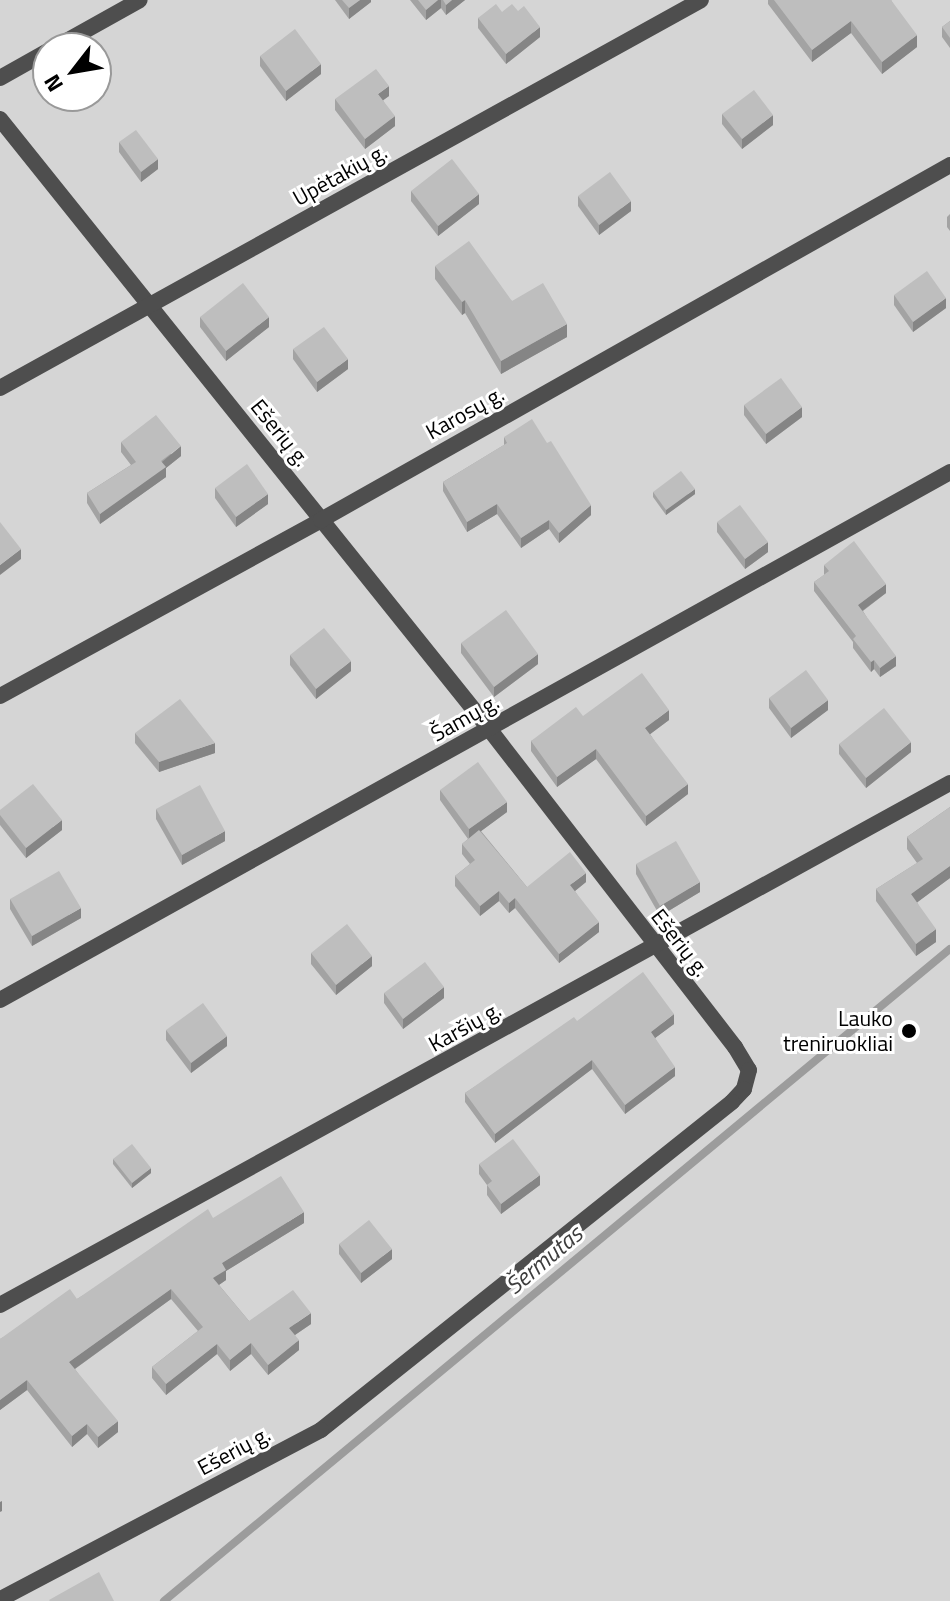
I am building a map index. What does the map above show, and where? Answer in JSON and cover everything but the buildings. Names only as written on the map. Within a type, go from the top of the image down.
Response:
[{"type":"street","points":[[83,32],[140,0]]},
{"type":"street","name":"Upėtakių g.","points":[[0,388],[701,0]]},
{"type":"street","points":[[0,78],[32,60]]},
{"type":"street","name":"Ešerių g.","points":[[0,119],[490,730],[655,948],[735,1047],[749,1070],[744,1089],[732,1102],[321,1430],[0,1599]]},
{"type":"street","name":"Karosų g.","points":[[0,696],[321,520],[950,165]]},
{"type":"street","name":"Šamų g.","points":[[0,1000],[950,472]]},
{"type":"street","name":"Karšių g.","points":[[0,1305],[655,948],[950,783]]},
{"type":"shaded area","points":[[0,0],[950,0],[950,1601],[0,1601]]},
{"type":"waterway","name":"Šermutas","points":[[164,1601],[950,949]]},
{"type":"place","name":"Lauko treniruokliai","points":[[909,1031]]}]
